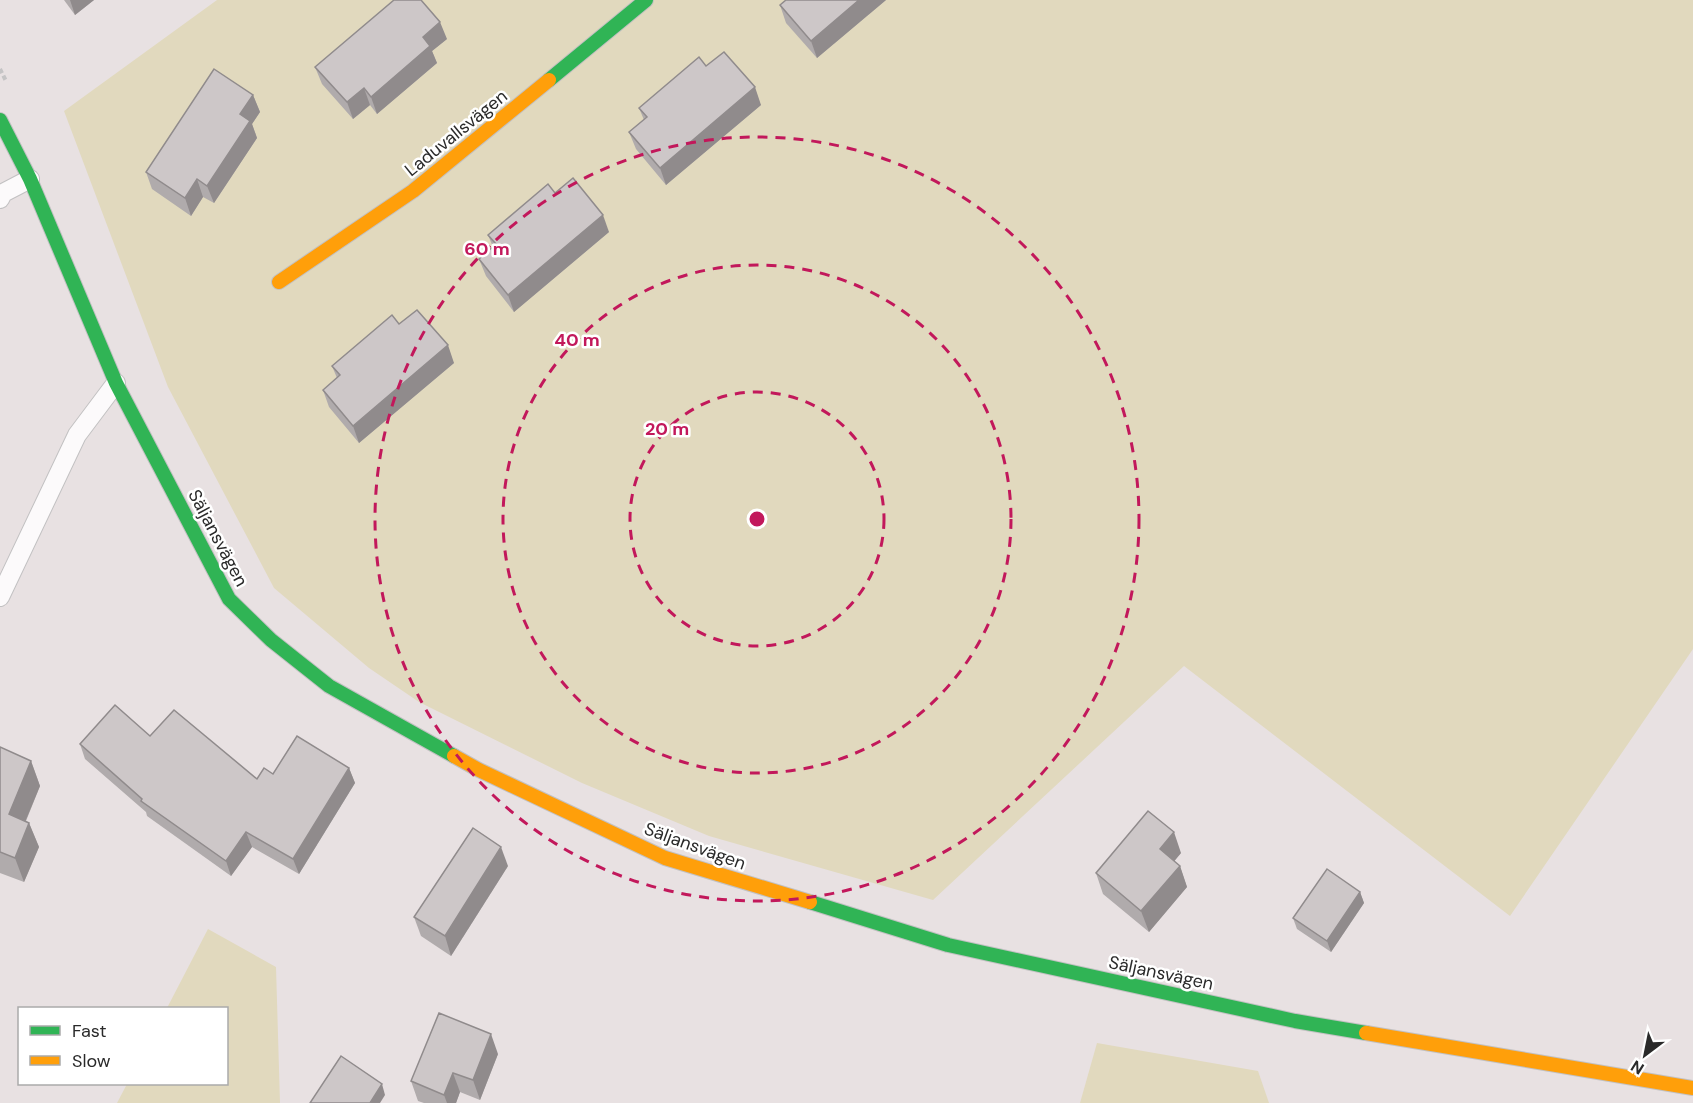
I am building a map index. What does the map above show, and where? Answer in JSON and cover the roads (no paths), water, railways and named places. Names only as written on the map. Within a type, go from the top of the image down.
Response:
[{"type":"street","name":"Laduvallsvägen","points":[[279,282],[413,191],[646,0]]},
{"type":"street","name":"Säljansvägen","points":[[0,120],[30,179],[116,383],[230,599],[271,640],[329,686],[479,770],[665,858],[948,945],[1295,1021],[1693,1088]]},
{"type":"lane","points":[[0,199],[3,193],[30,179]]},
{"type":"lane","points":[[0,597],[77,435],[116,383]]}]
